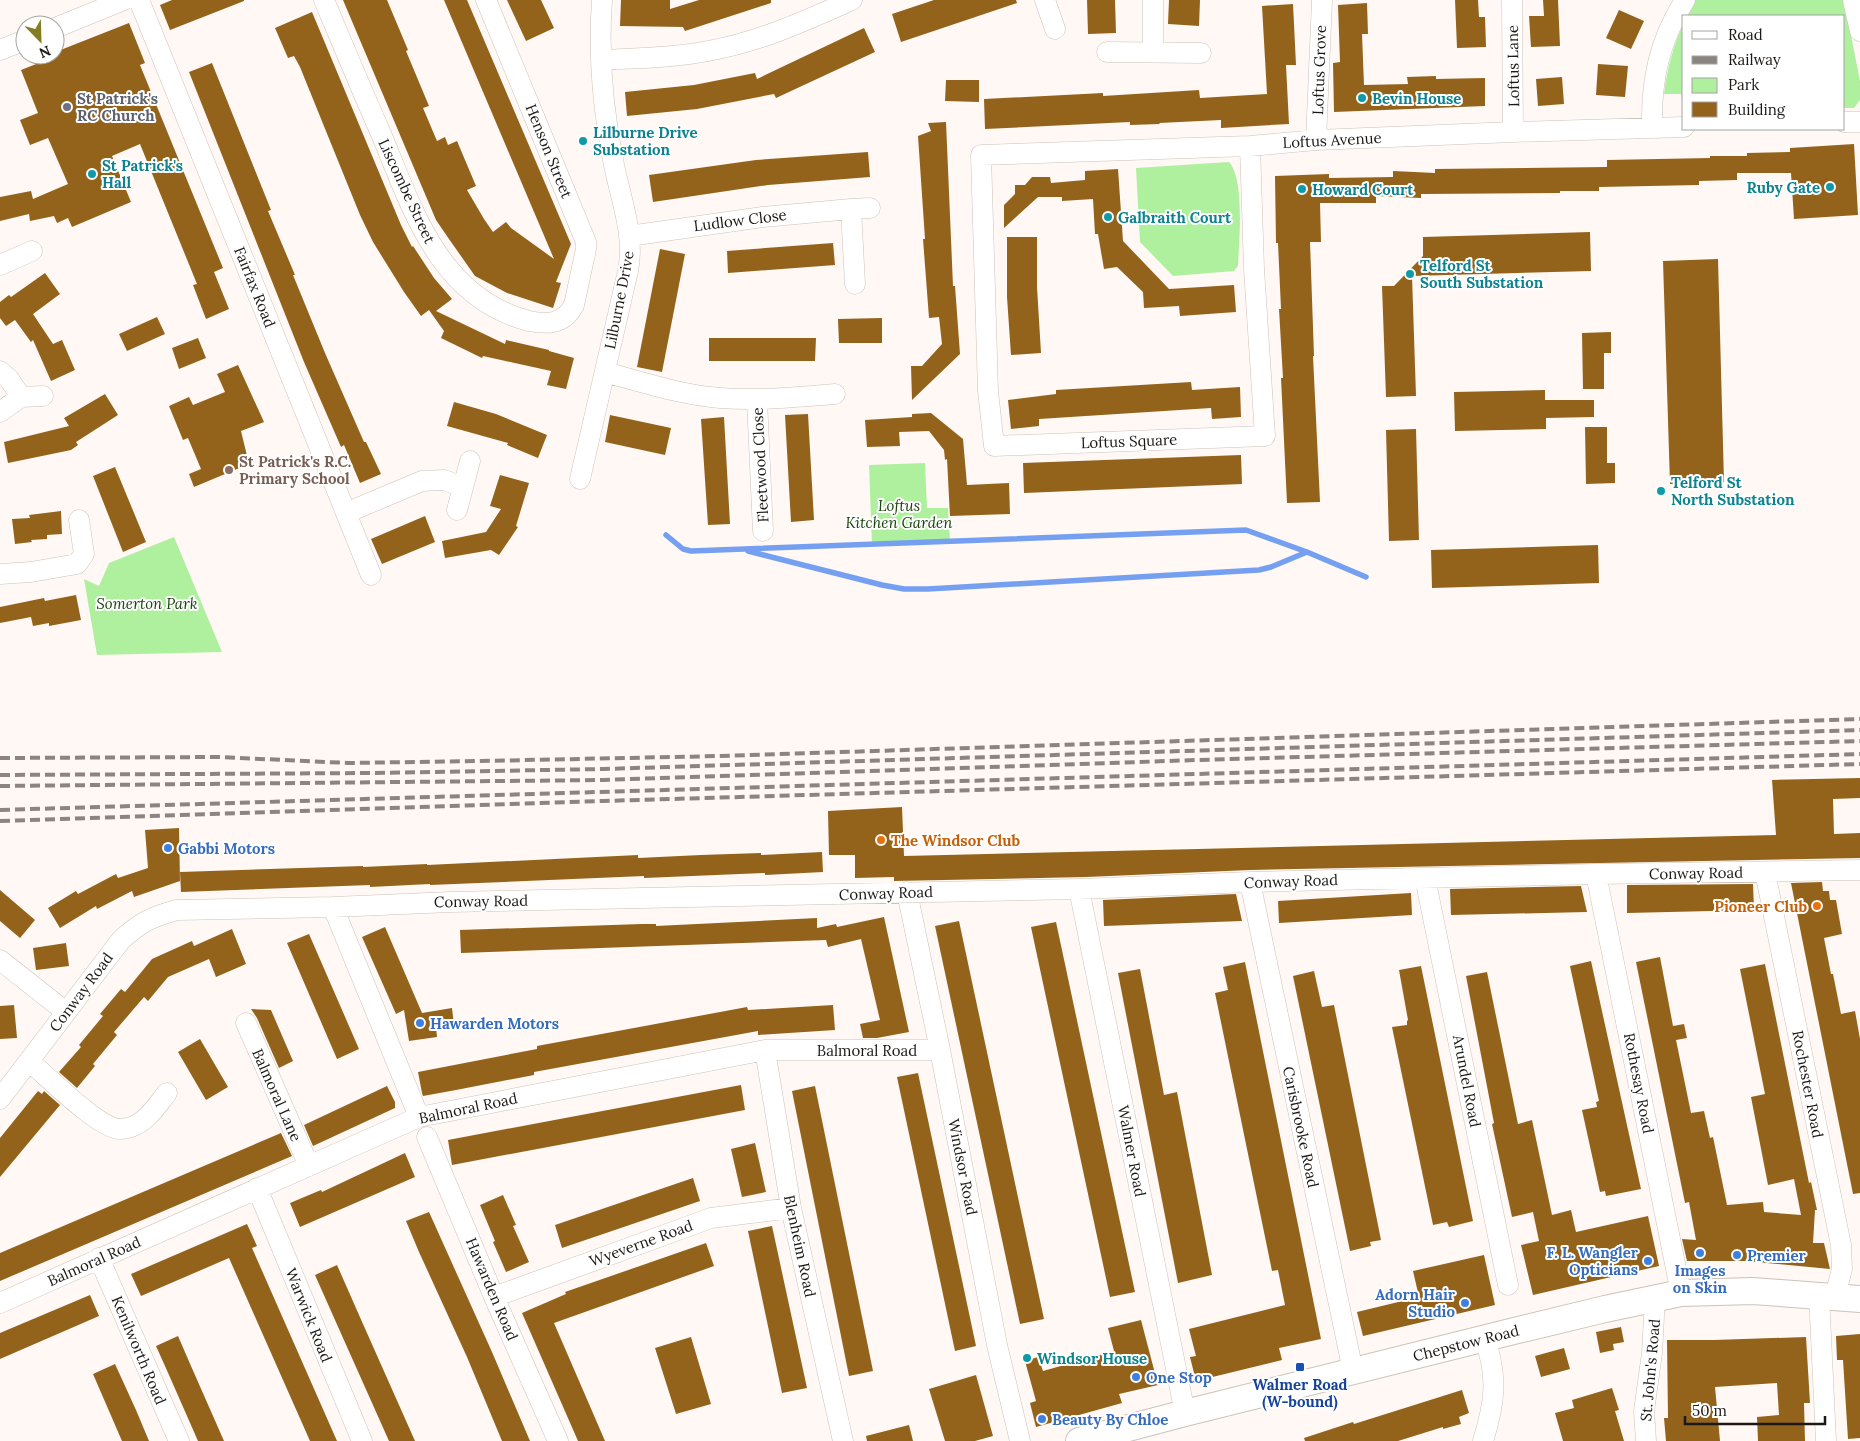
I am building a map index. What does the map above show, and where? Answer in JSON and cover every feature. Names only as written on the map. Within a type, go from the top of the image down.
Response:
[{"type":"main road","name":"Chepstow Road","points":[[1079,1441],[1485,1338],[1654,1298],[1681,1293],[1753,1292],[1838,1297]]},
{"type":"street","name":"Fairfax Road","points":[[139,0],[371,575]]},
{"type":"street","name":"Liscombe Street","points":[[324,0],[411,207],[432,247],[441,259],[467,288],[482,299],[496,308],[526,320],[547,324],[556,322],[570,314],[574,305]]},
{"type":"street","name":"Henson Street","points":[[486,0],[586,242],[574,305]]},
{"type":"street","name":"Lilburne Drive","points":[[580,479],[630,262],[629,236],[606,115],[601,60],[602,0]]},
{"type":"street","points":[[601,60],[687,55],[736,45],[787,29],[852,0]]},
{"type":"street","points":[[1045,0],[1055,29]]},
{"type":"street","points":[[1153,0],[1153,52]]},
{"type":"street","name":"Loftus Grove","points":[[1316,140],[1322,0]]},
{"type":"street","name":"Loftus Lane","points":[[1512,0],[1514,132]]},
{"type":"street","points":[[1652,128],[1651,103],[1660,52],[1672,21],[1685,0]]},
{"type":"street","points":[[1853,0],[1860,31]]},
{"type":"street","points":[[65,23],[112,2]]},
{"type":"street","points":[[0,50],[15,44]]},
{"type":"street","points":[[1107,52],[1201,53]]},
{"type":"street","points":[[1845,122],[1860,122]]},
{"type":"street","name":"Loftus Avenue","points":[[981,155],[1250,146],[1316,140],[1514,132],[1682,127]]},
{"type":"street","name":"Loftus Square","points":[[981,155],[988,391],[994,446],[1265,436],[1254,269],[1250,146]]},
{"type":"street","name":"Ludlow Close","points":[[629,236],[763,217],[860,208],[855,284]]},
{"type":"street","points":[[0,265],[32,251]]},
{"type":"street","points":[[0,371],[9,379],[21,397]]},
{"type":"street","name":"Fleetwood Close","points":[[604,372],[700,395],[757,400],[835,394]]},
{"type":"street","points":[[0,412],[21,397],[43,396]]},
{"type":"street","name":"Fleetwood Close","points":[[757,400],[763,531]]},
{"type":"street","points":[[456,510],[470,461]]},
{"type":"street","points":[[346,513],[422,481],[444,480],[463,487]]},
{"type":"street","points":[[0,574],[31,572],[77,564],[84,554],[78,520]]},
{"type":"street","name":"Conway Road","points":[[0,1099],[121,940],[136,926],[153,917],[177,910],[334,907],[451,902],[1079,889],[1250,882],[1860,870]]},
{"type":"street","name":"Rochester Road","points":[[1765,872],[1841,1245],[1842,1269],[1826,1441]]},
{"type":"street","name":"Rothesay Road","points":[[1596,874],[1681,1293]]},
{"type":"street","name":"Arundel Road","points":[[1425,878],[1508,1285]]},
{"type":"street","name":"Carisbrooke Road","points":[[1250,882],[1353,1371]]},
{"type":"street","name":"Walmer Road","points":[[1079,889],[1185,1413]]},
{"type":"street","name":"Windsor Road","points":[[907,892],[940,1050],[997,1345],[1020,1441]]},
{"type":"street","points":[[334,907],[419,1117]]},
{"type":"street","points":[[0,960],[66,1012]]},
{"type":"street","name":"Balmoral Lane","points":[[246,1023],[309,1166]]},
{"type":"street","name":"Balmoral Road","points":[[0,1303],[419,1117],[765,1050],[940,1050]]},
{"type":"street","name":"Blenheim Road","points":[[765,1050],[791,1208],[843,1441]]},
{"type":"street","points":[[30,1061],[88,1112],[103,1123],[119,1129],[132,1127],[145,1119],[167,1093]]},
{"type":"street","name":"Hawarden Road","points":[[427,1137],[558,1441]]},
{"type":"street","name":"Warwick Road","points":[[257,1188],[362,1441]]},
{"type":"street","name":"Wyeverne Road","points":[[494,1296],[710,1218],[791,1208]]},
{"type":"street","name":"Kenilworth Road","points":[[99,1258],[179,1441]]},
{"type":"street","name":"St. John's Road","points":[[1646,1441],[1644,1411],[1654,1333],[1654,1298]]},
{"type":"street","points":[[1484,1441],[1491,1411],[1494,1377],[1491,1356],[1485,1338]]},
{"type":"green space","points":[[1695,0],[1844,0],[1860,81],[1860,100],[1854,108],[1845,108],[1845,15],[1688,15]]},
{"type":"green space","points":[[1682,28],[1682,102],[1681,94],[1664,94],[1671,58]]},
{"type":"green space","points":[[1229,162],[1234,171],[1239,196],[1238,266],[1234,271],[1173,276],[1140,242],[1136,168]]},
{"type":"green space","name":"Loftus Kitchen Garden","points":[[925,463],[927,508],[948,508],[950,541],[872,544],[869,465]]},
{"type":"green space","name":"Somerton Park","points":[[174,537],[222,652],[97,655],[84,579],[99,586],[109,563]]},
{"type":"building","points":[[172,0],[244,1],[170,30],[160,5]]},
{"type":"building","points":[[343,0],[387,0],[429,106],[423,108],[437,141],[445,137],[448,145],[457,141],[476,186],[467,190],[484,219],[493,232],[506,222],[511,228],[554,259],[444,0],[467,0],[571,244],[556,282],[561,283],[553,308],[507,293],[475,276],[436,220]]},
{"type":"building","points":[[507,0],[541,0],[554,28],[526,41]]},
{"type":"building","points":[[621,0],[670,0],[670,9],[699,0],[771,0],[771,3],[685,31],[683,27],[620,26]]},
{"type":"building","points":[[934,0],[1016,0],[1017,3],[901,42],[892,14]]},
{"type":"building","points":[[1087,0],[1115,0],[1116,33],[1088,34]]},
{"type":"building","points":[[1169,0],[1200,0],[1199,26],[1168,24]]},
{"type":"building","points":[[1455,0],[1478,0],[1479,17],[1485,17],[1486,47],[1457,48]]},
{"type":"building","points":[[1543,0],[1558,0],[1560,46],[1531,47],[1529,16],[1544,16]]},
{"type":"building","points":[[1367,3],[1368,34],[1362,34],[1364,85],[1408,84],[1407,77],[1436,76],[1436,79],[1485,78],[1485,106],[1334,112],[1333,63],[1340,62],[1338,5]]},
{"type":"building","points":[[1293,4],[1296,65],[1286,65],[1289,124],[1221,128],[1221,120],[1160,124],[1130,125],[1130,122],[985,129],[984,99],[1103,93],[1103,96],[1199,90],[1200,98],[1267,94],[1262,6]]},
{"type":"building","points":[[1619,10],[1644,21],[1631,49],[1606,38]]},
{"type":"building","points":[[312,12],[401,225],[412,247],[452,299],[436,311],[505,344],[506,340],[574,358],[566,389],[547,385],[551,371],[483,356],[482,358],[441,338],[444,331],[429,310],[421,316],[404,292],[373,242],[360,215],[300,67],[294,56],[288,58],[275,28]]},
{"type":"building","points":[[129,23],[145,63],[140,65],[223,268],[214,272],[229,309],[206,319],[193,285],[197,284],[140,144],[112,156],[131,202],[72,227],[68,218],[57,223],[54,216],[30,221],[29,214],[0,221],[0,197],[31,191],[33,199],[68,184],[48,138],[30,145],[20,120],[38,113],[21,70],[34,65],[65,65],[65,48]]},
{"type":"building","points":[[864,28],[875,52],[776,98],[774,94],[697,109],[627,116],[625,92],[694,85],[755,73],[757,79]]},
{"type":"building","points":[[212,63],[271,210],[268,211],[325,353],[364,442],[366,442],[381,474],[360,483],[344,445],[341,447],[304,362],[189,72]]},
{"type":"building","points":[[1598,64],[1628,66],[1625,97],[1596,95]]},
{"type":"building","points":[[1562,77],[1564,104],[1538,106],[1536,79]]},
{"type":"building","points":[[946,80],[979,80],[979,102],[945,101]]},
{"type":"building","points":[[946,122],[953,286],[955,286],[960,354],[912,400],[911,366],[922,366],[942,344],[939,317],[929,318],[918,136],[931,131],[928,123]]},
{"type":"building","points":[[1854,144],[1858,215],[1794,219],[1791,173],[1737,173],[1737,180],[1699,181],[1699,185],[1599,187],[1599,191],[1560,191],[1560,193],[1421,194],[1421,198],[1376,196],[1376,203],[1320,203],[1321,242],[1310,242],[1320,502],[1287,503],[1275,176],[1329,174],[1329,178],[1393,177],[1393,171],[1435,173],[1435,169],[1607,167],[1607,160],[1747,156],[1747,153],[1790,152],[1790,148]]},
{"type":"building","points":[[868,152],[870,177],[768,185],[653,202],[649,175],[756,160]]},
{"type":"building","points":[[1118,169],[1123,241],[1169,289],[1234,285],[1236,312],[1180,316],[1179,306],[1144,308],[1143,292],[1117,267],[1104,269],[1098,234],[1095,234],[1093,199],[1062,201],[1062,197],[1038,197],[1004,228],[1004,205],[1015,194],[1015,185],[1025,185],[1032,177],[1050,177],[1051,183],[1085,180],[1085,171]]},
{"type":"building","points":[[1590,232],[1591,271],[1412,276],[1416,396],[1386,397],[1382,286],[1394,286],[1423,256],[1423,237]]},
{"type":"building","points":[[1007,237],[1037,237],[1037,287],[1041,353],[1011,355],[1007,297]]},
{"type":"building","points":[[833,243],[835,265],[728,273],[727,251]]},
{"type":"building","points":[[660,249],[685,254],[662,372],[637,367]]},
{"type":"building","points":[[1718,259],[1724,482],[1670,484],[1663,261]]},
{"type":"building","points":[[45,273],[60,294],[33,314],[53,344],[62,340],[75,370],[51,381],[33,340],[31,342],[15,320],[6,326],[0,318],[0,302],[9,295],[11,297]]},
{"type":"building","points":[[157,317],[165,334],[127,351],[119,334]]},
{"type":"building","points":[[882,318],[882,343],[839,343],[838,319]]},
{"type":"building","points":[[1611,332],[1611,353],[1604,353],[1604,389],[1583,389],[1582,333]]},
{"type":"building","points":[[198,338],[206,358],[179,369],[172,348]]},
{"type":"building","points":[[709,338],[816,338],[815,361],[709,361]]},
{"type":"building","points":[[238,365],[264,422],[241,431],[249,464],[194,487],[189,474],[201,469],[188,438],[183,440],[169,406],[189,397],[193,405],[225,392],[217,374]]},
{"type":"building","points":[[1191,382],[1192,390],[1240,387],[1241,417],[1212,419],[1211,408],[1039,419],[1039,426],[1011,429],[1008,400],[1056,394],[1056,390]]},
{"type":"building","points":[[1545,390],[1545,400],[1594,400],[1594,417],[1546,418],[1546,429],[1455,431],[1454,392]]},
{"type":"building","points":[[105,394],[118,415],[76,442],[78,445],[71,450],[8,463],[4,442],[69,426],[64,418]]},
{"type":"building","points":[[454,402],[496,414],[547,435],[538,458],[507,445],[508,443],[447,426]]},
{"type":"building","points":[[931,413],[963,439],[967,485],[1009,483],[1010,514],[950,516],[947,459],[945,460],[944,450],[929,431],[899,432],[900,446],[867,447],[865,420],[912,417],[912,414]]},
{"type":"building","points":[[808,414],[814,520],[791,522],[785,415]]},
{"type":"building","points":[[610,415],[671,428],[665,455],[605,442]]},
{"type":"building","points":[[724,417],[730,524],[708,525],[701,419]]},
{"type":"building","points":[[1585,427],[1607,427],[1607,463],[1615,463],[1615,483],[1586,484]]},
{"type":"building","points":[[1416,429],[1419,540],[1389,541],[1386,430]]},
{"type":"building","points":[[1241,455],[1242,484],[1024,493],[1023,463]]},
{"type":"building","points":[[115,467],[146,542],[123,552],[93,476]]},
{"type":"building","points":[[500,475],[529,483],[516,526],[518,527],[499,555],[491,550],[445,558],[442,541],[486,532],[501,509],[490,506]]},
{"type":"building","points":[[61,511],[62,534],[47,535],[47,539],[15,544],[12,519],[30,518],[29,515]]},
{"type":"building","points":[[425,516],[435,542],[382,564],[371,539]]},
{"type":"building","points":[[1598,545],[1599,583],[1432,588],[1431,550]]},
{"type":"building","points":[[76,595],[81,620],[49,626],[49,623],[33,626],[31,617],[0,623],[0,607],[44,598],[45,601]]},
{"type":"building","points":[[1860,778],[1860,798],[1833,799],[1834,834],[1860,833],[1860,858],[1250,870],[1086,877],[894,881],[894,877],[855,878],[855,855],[829,855],[828,811],[902,807],[904,856],[1776,835],[1772,780]]},
{"type":"building","points":[[179,828],[180,881],[134,897],[132,891],[97,909],[96,906],[60,928],[48,908],[76,891],[78,894],[116,874],[118,878],[148,868],[145,830]]},
{"type":"building","points":[[822,852],[823,872],[765,875],[765,873],[644,878],[644,876],[430,885],[370,887],[370,885],[181,892],[180,872],[427,865],[638,855],[638,858]]},
{"type":"building","points":[[1822,882],[1823,891],[1829,891],[1830,900],[1836,900],[1842,934],[1824,938],[1831,974],[1833,974],[1841,1014],[1855,1011],[1860,1039],[1860,1193],[1853,1194],[1791,883]]},
{"type":"building","points":[[1753,884],[1754,910],[1627,913],[1627,885]]},
{"type":"building","points":[[1581,886],[1587,912],[1451,915],[1450,889]]},
{"type":"building","points":[[0,890],[35,920],[20,938],[0,921]]},
{"type":"building","points":[[1411,893],[1412,915],[1279,923],[1278,901]]},
{"type":"building","points":[[1236,894],[1242,921],[1104,926],[1103,900]]},
{"type":"building","points":[[884,917],[909,1032],[877,1038],[863,1038],[860,1024],[880,1020],[861,939],[828,947],[826,940],[461,953],[460,930],[642,924],[656,924],[656,926],[817,918],[817,928],[836,924],[837,927]]},
{"type":"building","points":[[959,921],[1044,1319],[1020,1324],[935,926]]},
{"type":"building","points":[[1056,922],[1135,1292],[1110,1297],[1031,927]]},
{"type":"building","points":[[385,927],[422,1013],[452,1008],[454,1025],[436,1027],[437,1037],[409,1041],[404,1010],[396,1014],[362,937]]},
{"type":"building","points":[[232,929],[246,964],[216,977],[209,959],[168,977],[148,1001],[144,997],[114,1032],[117,1035],[93,1064],[95,1066],[77,1088],[59,1072],[81,1047],[79,1045],[103,1016],[100,1014],[121,989],[125,992],[152,959],[192,941],[194,946]]},
{"type":"building","points":[[309,934],[359,1049],[337,1059],[287,943]]},
{"type":"building","points":[[66,943],[69,966],[36,970],[33,948]]},
{"type":"building","points":[[1660,957],[1673,1026],[1684,1024],[1687,1038],[1676,1040],[1691,1113],[1704,1111],[1710,1138],[1713,1137],[1727,1205],[1763,1202],[1764,1212],[1801,1215],[1794,1179],[1768,1185],[1751,1097],[1765,1094],[1740,969],[1765,964],[1809,1183],[1811,1182],[1817,1210],[1815,1210],[1813,1243],[1824,1243],[1830,1269],[1746,1261],[1687,1261],[1682,1239],[1696,1240],[1689,1202],[1685,1203],[1636,962]]},
{"type":"building","points":[[1591,961],[1641,1189],[1606,1196],[1605,1191],[1600,1192],[1582,1110],[1597,1107],[1596,1102],[1599,1101],[1570,966]]},
{"type":"building","points":[[1245,962],[1321,1339],[1279,1348],[1282,1360],[1196,1381],[1190,1357],[1196,1356],[1189,1329],[1285,1305],[1278,1270],[1272,1271],[1215,993],[1228,990],[1223,967]]},
{"type":"building","points":[[1421,966],[1473,1221],[1449,1227],[1447,1222],[1433,1225],[1392,1027],[1407,1025],[1408,1020],[1399,970]]},
{"type":"building","points":[[1140,969],[1164,1095],[1177,1092],[1212,1275],[1178,1283],[1118,973]]},
{"type":"building","points":[[1314,971],[1322,1007],[1334,1005],[1381,1240],[1370,1242],[1371,1246],[1350,1251],[1293,976]]},
{"type":"building","points":[[1487,972],[1518,1124],[1532,1120],[1552,1215],[1571,1210],[1576,1232],[1648,1216],[1659,1266],[1533,1295],[1521,1245],[1539,1241],[1533,1212],[1512,1217],[1492,1124],[1494,1123],[1466,976]]},
{"type":"building","points":[[14,1005],[17,1038],[0,1039],[0,1006]]},
{"type":"building","points":[[833,1005],[835,1030],[758,1035],[758,1031],[534,1072],[534,1075],[423,1096],[418,1072],[537,1049],[537,1046],[747,1007],[748,1010]]},
{"type":"building","points":[[251,1009],[271,1010],[293,1061],[279,1068],[257,1018]]},
{"type":"building","points":[[200,1039],[228,1087],[206,1100],[178,1052]]},
{"type":"building","points":[[918,1073],[976,1346],[955,1351],[897,1077]]},
{"type":"building","points":[[741,1085],[745,1110],[452,1165],[448,1140]]},
{"type":"building","points":[[387,1086],[395,1102],[395,1108],[313,1146],[304,1125]]},
{"type":"building","points":[[815,1086],[873,1371],[849,1376],[792,1091]]},
{"type":"building","points":[[38,1091],[42,1094],[44,1091],[60,1105],[0,1177],[0,1138]]},
{"type":"building","points":[[281,1133],[292,1156],[0,1281],[0,1253]]},
{"type":"building","points":[[755,1143],[766,1192],[742,1197],[731,1149]]},
{"type":"building","points":[[405,1153],[415,1177],[300,1227],[290,1203],[321,1190],[322,1192]]},
{"type":"building","points":[[693,1178],[700,1201],[562,1248],[555,1225]]},
{"type":"building","points":[[503,1195],[516,1225],[513,1226],[529,1262],[506,1272],[480,1205]]},
{"type":"building","points":[[429,1212],[530,1441],[502,1441],[467,1357],[406,1221]]},
{"type":"building","points":[[247,1224],[257,1246],[252,1248],[337,1441],[310,1441],[229,1258],[141,1296],[131,1274]]},
{"type":"building","points":[[772,1226],[807,1388],[782,1393],[748,1231]]},
{"type":"building","points":[[706,1243],[714,1266],[554,1323],[605,1441],[578,1441],[522,1313],[566,1294],[565,1292]]},
{"type":"building","points":[[1484,1255],[1495,1305],[1363,1336],[1357,1312],[1419,1297],[1413,1271]]},
{"type":"building","points":[[337,1265],[415,1441],[389,1441],[315,1275]]},
{"type":"building","points":[[90,1295],[99,1316],[0,1359],[0,1333]]},
{"type":"building","points":[[1141,1320],[1158,1385],[1119,1394],[1122,1403],[1036,1427],[1030,1403],[1036,1401],[1025,1361],[1038,1357],[1043,1371],[1114,1351],[1108,1328]]},
{"type":"building","points":[[1621,1327],[1624,1342],[1613,1344],[1614,1350],[1600,1353],[1596,1332]]},
{"type":"building","points":[[1860,1334],[1860,1438],[1848,1439],[1843,1360],[1837,1360],[1836,1336]]},
{"type":"building","points":[[178,1336],[224,1441],[198,1441],[156,1346]]},
{"type":"building","points":[[691,1337],[711,1404],[676,1414],[655,1348]]},
{"type":"building","points":[[1806,1337],[1810,1403],[1804,1403],[1805,1441],[1758,1441],[1757,1417],[1779,1415],[1777,1383],[1715,1387],[1720,1441],[1666,1441],[1664,1418],[1668,1418],[1667,1340]]},
{"type":"building","points":[[1564,1348],[1570,1369],[1541,1377],[1535,1356]]},
{"type":"building","points":[[115,1364],[149,1441],[122,1441],[93,1374]]},
{"type":"building","points":[[976,1375],[993,1436],[975,1441],[945,1441],[929,1389]]},
{"type":"building","points":[[1612,1388],[1619,1410],[1615,1411],[1624,1441],[1563,1441],[1555,1413],[1574,1408],[1572,1400]]},
{"type":"building","points":[[1462,1390],[1469,1413],[1459,1417],[1461,1424],[1443,1429],[1443,1427],[1398,1441],[1305,1441],[1304,1438],[1353,1422],[1354,1424]]},
{"type":"building","points":[[909,1425],[913,1441],[867,1441],[866,1436]]},
{"type":"waterway","points":[[666,535],[683,549],[691,551],[1246,530],[1307,552],[1366,577]]},
{"type":"waterway","points":[[748,551],[904,589],[1259,570],[1307,552]]},
{"type":"railway","points":[[0,758],[219,757],[348,763],[720,756],[1860,719]]},
{"type":"railway","points":[[0,775],[375,773],[603,769],[1860,730]]},
{"type":"railway","points":[[0,786],[603,780],[1198,760],[1860,741]]},
{"type":"railway","points":[[0,810],[1860,754]]},
{"type":"railway","points":[[0,821],[603,801],[1860,764]]},
{"type":"place","name":"Bevin House","points":[[1362,98]]},
{"type":"place","name":"St Patrick's RC Church","points":[[67,107]]},
{"type":"place","name":"Lilburne Drive Substation","points":[[583,141]]},
{"type":"place","name":"St Patrick's Hall","points":[[92,174]]},
{"type":"place","name":"Ruby Gate","points":[[1830,187]]},
{"type":"place","name":"Howard Court","points":[[1302,189]]},
{"type":"place","name":"Galbraith Court","points":[[1108,217]]},
{"type":"place","name":"Telford St South Substation","points":[[1410,274]]},
{"type":"place","name":"St Patrick's R.C. Primary School","points":[[229,470]]},
{"type":"place","name":"Telford St North Substation","points":[[1661,491]]},
{"type":"place","name":"The Windsor Club","points":[[881,840]]},
{"type":"place","name":"Gabbi Motors","points":[[168,848]]},
{"type":"place","name":"Pioneer Club","points":[[1817,906]]},
{"type":"place","name":"Hawarden Motors","points":[[420,1023]]},
{"type":"place","name":"Images on Skin","points":[[1700,1253]]},
{"type":"place","name":"Premier","points":[[1737,1255]]},
{"type":"place","name":"F. L. Wangler Opticians","points":[[1648,1261]]},
{"type":"place","name":"Adorn Hair Studio","points":[[1465,1303]]},
{"type":"place","name":"Windsor House","points":[[1027,1358]]},
{"type":"place","name":"Walmer Road (W-bound)","points":[[1300,1367]]},
{"type":"place","name":"One Stop","points":[[1136,1377]]},
{"type":"place","name":"Beauty By Chloe","points":[[1042,1419]]}]
